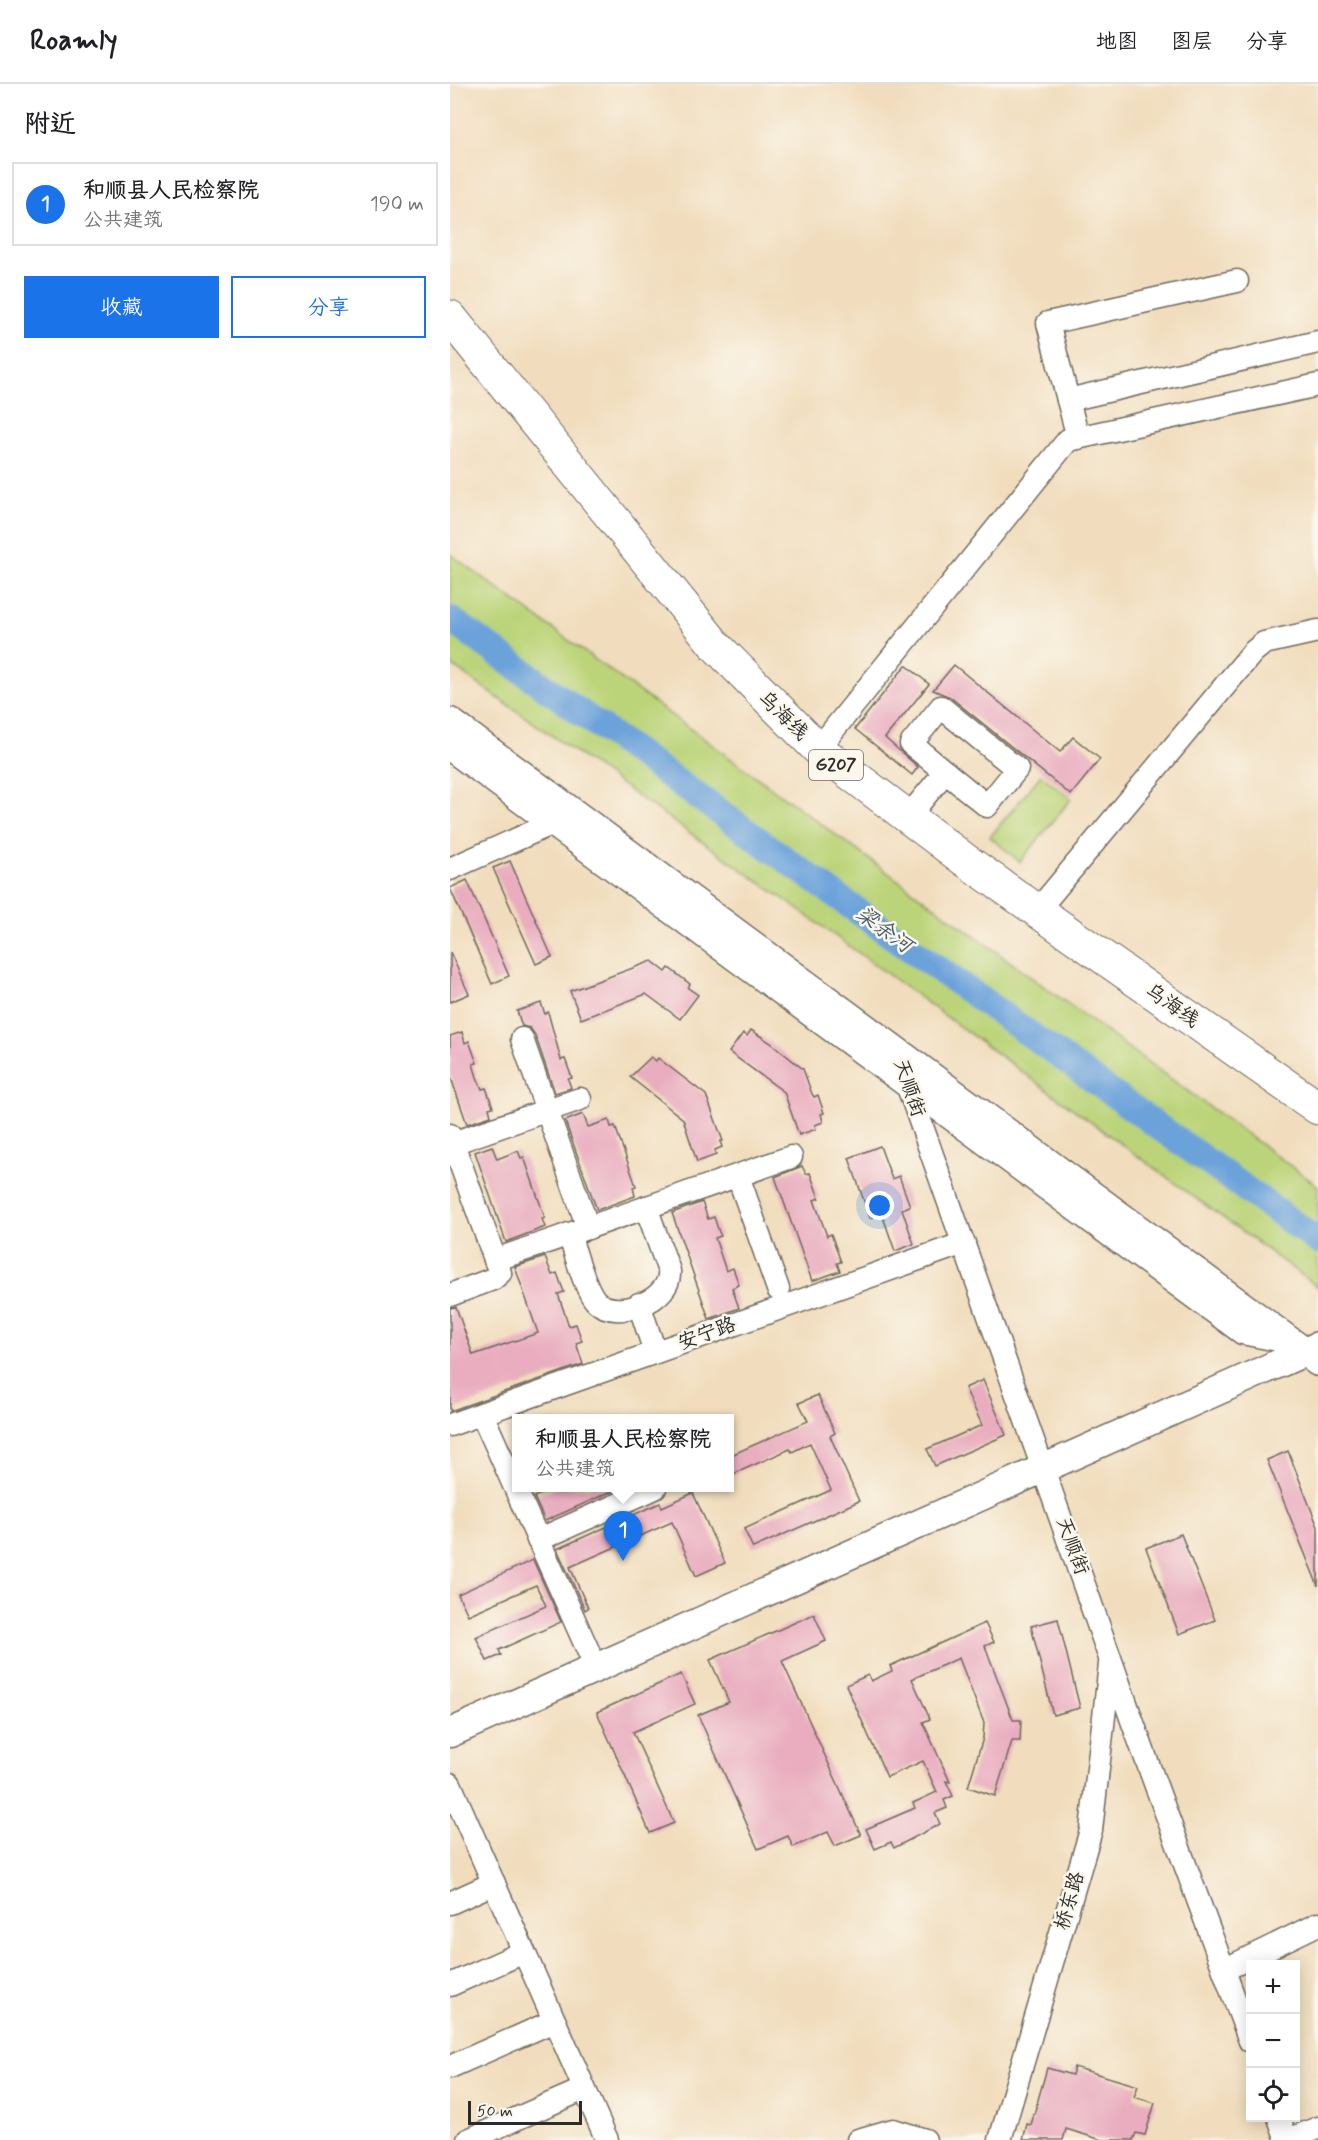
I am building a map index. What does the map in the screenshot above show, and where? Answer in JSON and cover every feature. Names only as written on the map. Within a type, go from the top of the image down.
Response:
[{"type":"highway","name":"乌海线","points":[[450,317],[716,646],[818,749],[907,818],[1318,1108]]},
{"type":"main road","points":[[450,722],[896,1050],[1310,1347]]},
{"type":"main road","points":[[450,1719],[1310,1347]]},
{"type":"main road","points":[[450,1732],[1042,1462]]},
{"type":"street","points":[[1078,438],[1048,323],[1237,281]]},
{"type":"street","points":[[1068,400],[1318,342]]},
{"type":"street","points":[[818,749],[1068,440],[1318,385]]},
{"type":"street","points":[[1037,910],[1253,652],[1264,644],[1318,631]]},
{"type":"street","points":[[941,707],[1017,769],[987,806],[945,772],[911,744],[941,707]]},
{"type":"street","points":[[450,750],[1242,1333],[1310,1347]]},
{"type":"street","points":[[907,818],[945,772]]},
{"type":"street","points":[[450,869],[551,824]]},
{"type":"street","points":[[522,1039],[547,1110],[579,1231],[592,1295],[598,1304],[627,1309],[664,1290],[669,1276],[646,1207]]},
{"type":"street","name":"天顺街","points":[[896,1050],[1246,2028]]},
{"type":"street","points":[[450,1294],[493,1279],[500,1273],[451,1141],[580,1099]]},
{"type":"street","points":[[495,1260],[791,1157]]},
{"type":"street","points":[[738,1176],[778,1289]]},
{"type":"street","name":"安宁路","points":[[450,1425],[964,1243]]},
{"type":"street","points":[[639,1304],[656,1352]]},
{"type":"street","points":[[482,1414],[512,1482]]},
{"type":"street","points":[[517,1492],[591,1657]]},
{"type":"street","points":[[538,1540],[646,1492]]},
{"type":"street","name":"桥东路","points":[[1000,2140],[1091,1830],[1111,1655]]},
{"type":"street","points":[[450,1784],[607,2140]]},
{"type":"street","points":[[450,1903],[494,1883]]},
{"type":"street","points":[[1224,1970],[1318,1924]]},
{"type":"street","points":[[450,1985],[524,1952]]},
{"type":"street","points":[[450,2067],[554,2021]]},
{"type":"street","points":[[468,2140],[584,2089]]},
{"type":"street","points":[[1280,2122],[1287,2140],[1318,2128]]},
{"type":"street","points":[[858,2140],[893,2130],[925,2140]]},
{"type":"green space","points":[[450,554],[1318,1186],[1318,1287],[805,914],[450,664]]},
{"type":"green space","points":[[1041,775],[1071,799],[1020,862],[990,837]]},
{"type":"building","points":[[906,665],[929,684],[885,738],[918,767],[912,775],[855,729]]},
{"type":"building","points":[[954,665],[1060,752],[1073,737],[1100,759],[1071,795],[950,697],[933,690]]},
{"type":"building","points":[[510,861],[552,957],[536,964],[493,868]]},
{"type":"building","points":[[467,880],[509,976],[492,984],[450,888]]},
{"type":"building","points":[[450,952],[469,994],[450,1002]]},
{"type":"building","points":[[652,961],[666,972],[669,968],[690,984],[688,988],[698,995],[680,1019],[646,994],[581,1019],[570,991]]},
{"type":"building","points":[[541,1003],[545,1014],[548,1012],[561,1060],[565,1059],[572,1078],[568,1079],[571,1088],[555,1093],[535,1035],[530,1028],[522,1026],[517,1011]]},
{"type":"building","points":[[751,1030],[803,1069],[812,1094],[814,1097],[818,1095],[824,1113],[821,1114],[823,1122],[815,1125],[816,1129],[799,1135],[784,1092],[729,1052],[743,1033],[747,1036]]},
{"type":"building","points":[[462,1032],[465,1043],[469,1041],[477,1063],[473,1064],[477,1077],[482,1089],[486,1088],[493,1107],[489,1108],[491,1116],[467,1124],[450,1075],[450,1036]]},
{"type":"building","points":[[651,1057],[656,1061],[658,1058],[706,1095],[723,1141],[720,1141],[722,1147],[715,1150],[716,1155],[697,1162],[683,1119],[630,1077]]},
{"type":"building","points":[[583,1114],[588,1127],[609,1120],[611,1127],[615,1126],[636,1186],[633,1187],[635,1196],[597,1210],[565,1121]]},
{"type":"building","points":[[492,1146],[497,1159],[518,1151],[521,1158],[524,1157],[545,1218],[542,1219],[545,1227],[506,1242],[475,1152]]},
{"type":"building","points":[[880,1146],[892,1179],[899,1176],[910,1206],[902,1209],[914,1244],[895,1251],[882,1214],[870,1218],[849,1158]]},
{"type":"building","points":[[802,1166],[806,1174],[810,1173],[819,1198],[814,1200],[827,1236],[831,1234],[841,1262],[837,1263],[840,1271],[812,1281],[775,1177]]},
{"type":"building","points":[[702,1202],[708,1219],[714,1217],[721,1236],[715,1238],[726,1271],[733,1268],[739,1285],[732,1288],[739,1308],[709,1319],[672,1213]]},
{"type":"building","points":[[545,1257],[552,1275],[557,1273],[564,1292],[558,1294],[569,1326],[576,1324],[582,1341],[576,1343],[583,1364],[450,1411],[450,1308],[456,1307],[473,1355],[538,1333],[515,1267]]},
{"type":"building","points":[[983,1380],[1006,1435],[935,1466],[927,1449],[982,1425],[965,1388]]},
{"type":"building","points":[[818,1395],[835,1433],[830,1436],[859,1501],[753,1548],[744,1529],[831,1490],[810,1443],[792,1452],[790,1449],[734,1474],[734,1454],[808,1421],[799,1403]]},
{"type":"building","points":[[1288,1451],[1318,1527],[1318,1586],[1267,1460]]},
{"type":"building","points":[[545,1492],[610,1492],[545,1521],[534,1497]]},
{"type":"building","points":[[693,1493],[725,1563],[696,1576],[672,1522],[570,1567],[588,1608],[585,1610],[557,1549],[660,1503],[662,1507]]},
{"type":"building","points":[[1181,1534],[1215,1620],[1179,1634],[1146,1548]]},
{"type":"building","points":[[533,1560],[561,1622],[499,1650],[501,1655],[487,1661],[476,1637],[546,1606],[536,1585],[468,1615],[458,1594]]},
{"type":"building","points":[[814,1614],[826,1641],[782,1661],[861,1835],[835,1846],[828,1832],[793,1847],[788,1836],[758,1849],[698,1715],[729,1702],[710,1660]]},
{"type":"building","points":[[1058,1619],[1080,1708],[1053,1715],[1031,1626]]},
{"type":"building","points":[[985,1623],[994,1642],[985,1646],[1013,1720],[1021,1720],[1020,1741],[1012,1741],[995,1796],[968,1787],[983,1738],[984,1723],[959,1658],[912,1679],[930,1719],[923,1722],[950,1782],[946,1781],[953,1796],[944,1800],[947,1808],[935,1813],[940,1824],[894,1848],[891,1842],[875,1849],[866,1829],[915,1808],[913,1803],[937,1792],[923,1761],[887,1777],[846,1685],[868,1675],[871,1681],[892,1671],[890,1666]]},
{"type":"building","points":[[681,1674],[695,1704],[633,1732],[674,1823],[650,1833],[597,1712]]},
{"type":"building","points":[[1074,2067],[1138,2086],[1134,2097],[1155,2103],[1145,2135],[1136,2133],[1133,2140],[1102,2140],[1066,2129],[1063,2140],[1023,2140],[1027,2124],[1031,2125],[1047,2068],[1072,2075]]},
{"type":"waterway","name":"梁余河","points":[[450,619],[1318,1241]]},
{"type":"place","name":"和顺县人民检察院","points":[[623,1561]]}]
